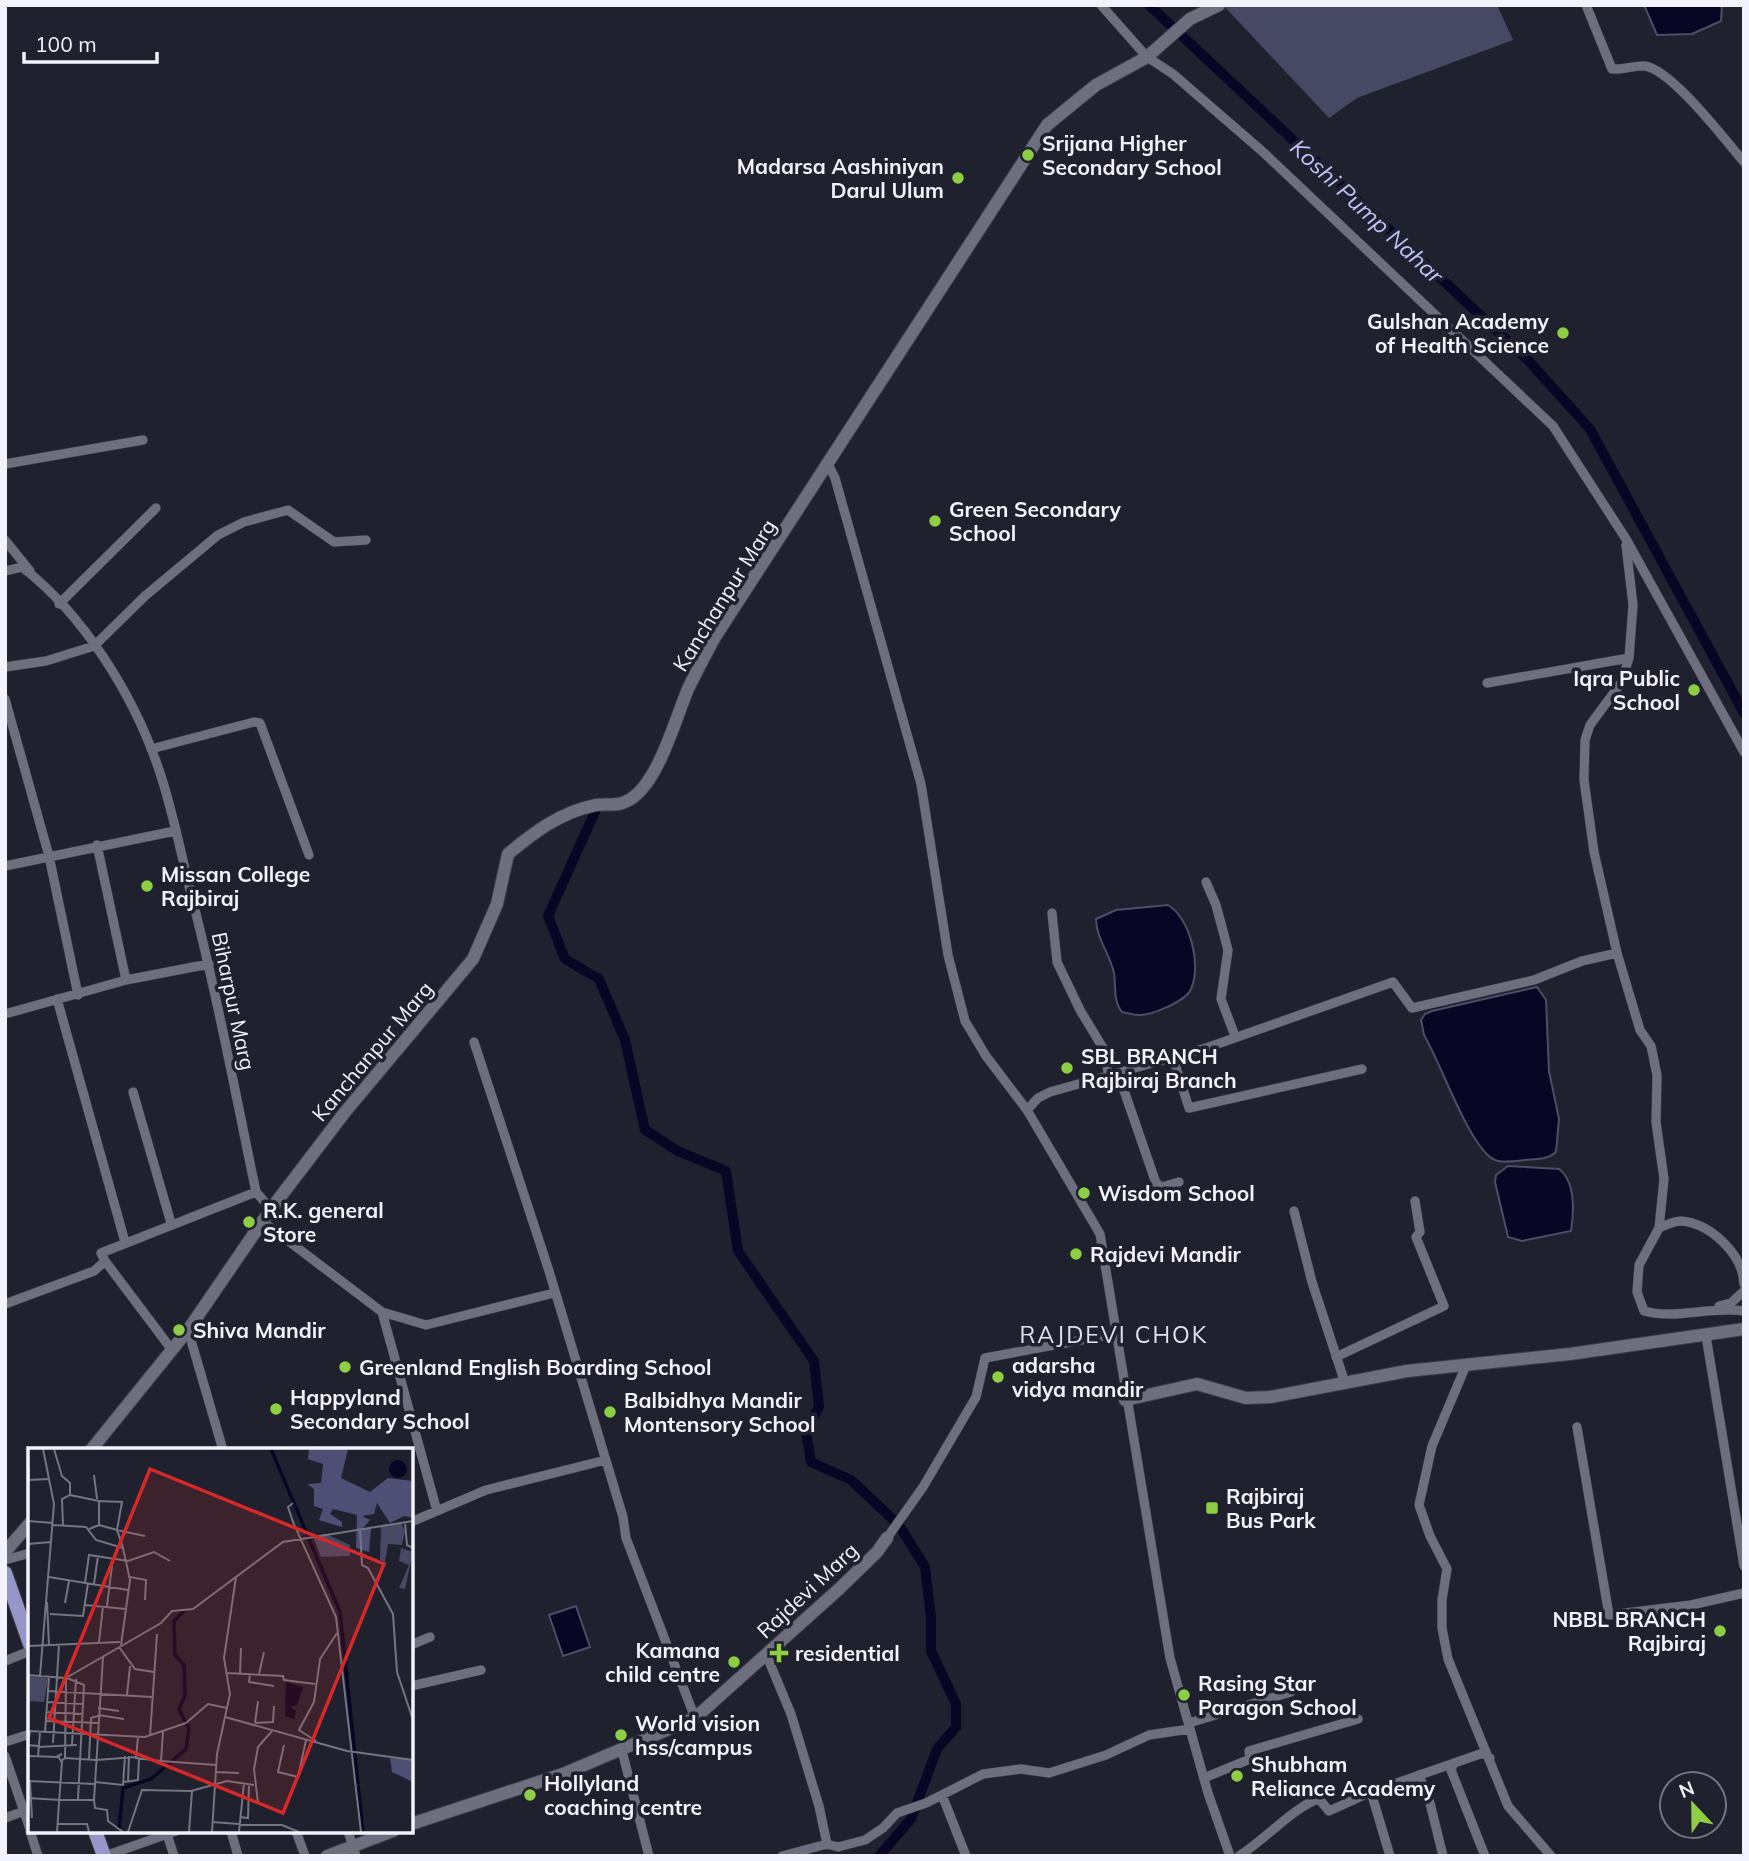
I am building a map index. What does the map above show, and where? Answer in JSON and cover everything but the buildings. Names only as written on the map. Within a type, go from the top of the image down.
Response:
[{"type":"main road","name":"Kanchanpur Marg","points":[[92,1448],[188,1330],[262,1221],[345,1112],[473,958],[497,904],[508,854],[548,822],[598,805],[612,806],[629,801],[643,788],[666,747],[688,689],[715,637],[1047,125],[1096,85],[1147,57],[1190,19],[1219,5]]},
{"type":"main road","points":[[1125,1400],[1197,1384],[1246,1398],[1258,1398],[1467,1363],[1570,1354],[1744,1329]]},
{"type":"main road","points":[[5,1552],[28,1525]]},
{"type":"main road","name":"Rajdevi Marg","points":[[413,1823],[622,1751],[695,1718],[839,1589],[887,1538]]},
{"type":"main road","points":[[5,1573],[28,1638]]},
{"type":"main road","points":[[96,1833],[104,1856]]},
{"type":"main road","points":[[327,1856],[355,1851],[389,1833]]},
{"type":"street","points":[[1101,5],[1147,57],[1173,74],[1263,152],[1522,393],[1553,426],[1626,540],[1744,752]]},
{"type":"street","points":[[1586,5],[1612,69],[1648,66],[1658,71],[1683,92],[1744,162]]},
{"type":"street","points":[[5,464],[142,440]]},
{"type":"street","points":[[828,464],[839,491],[921,784],[948,955],[962,1010],[986,1056],[1027,1110],[1100,1234],[1114,1334],[1170,1658],[1204,1778],[1230,1856]]},
{"type":"street","points":[[59,604],[156,508]]},
{"type":"street","points":[[5,667],[46,661],[94,646],[190,557],[218,536],[244,522],[288,510],[334,542],[366,540]]},
{"type":"street","name":"Biharpur Marg","points":[[5,540],[94,646],[119,685],[151,749],[209,964],[256,1192],[271,1209]]},
{"type":"street","points":[[1626,540],[1633,604],[1629,658],[1621,683],[1590,725],[1586,740],[1584,780],[1594,852],[1617,953],[1640,1030],[1651,1046],[1657,1075],[1656,1122],[1664,1179],[1660,1228],[1639,1265],[1637,1292],[1644,1311],[1657,1315],[1721,1308],[1744,1311]]},
{"type":"street","points":[[5,571],[22,567],[33,575]]},
{"type":"street","points":[[1488,683],[1629,658]]},
{"type":"street","points":[[5,699],[49,856],[78,995]]},
{"type":"street","points":[[151,749],[254,722],[260,723],[309,855]]},
{"type":"street","points":[[5,866],[175,831]]},
{"type":"street","points":[[97,845],[126,980]]},
{"type":"street","points":[[1206,882],[1216,905],[1228,950],[1221,999],[1235,1036]]},
{"type":"street","points":[[1052,913],[1057,962],[1080,1010],[1103,1048],[1156,1184],[1163,1187],[1179,1182]]},
{"type":"street","points":[[1027,1110],[1038,1098],[1049,1092],[1173,1058],[1393,982],[1412,1008],[1534,980],[1582,961],[1617,953]]},
{"type":"street","points":[[5,1014],[126,980],[209,964]]},
{"type":"street","points":[[57,999],[125,1242]]},
{"type":"street","points":[[474,1042],[606,1460],[626,1538],[695,1718]]},
{"type":"street","points":[[1173,1058],[1189,1108],[1362,1069]]},
{"type":"street","points":[[133,1092],[171,1223]]},
{"type":"street","points":[[172,1350],[101,1253],[171,1223],[256,1192]]},
{"type":"street","points":[[1336,1357],[1444,1306],[1416,1237],[1420,1232],[1415,1201]]},
{"type":"street","points":[[1294,1211],[1345,1383]]},
{"type":"street","points":[[262,1221],[382,1312],[426,1325],[554,1293]]},
{"type":"street","points":[[1660,1228],[1678,1221],[1703,1226],[1721,1240],[1743,1274],[1744,1284]]},
{"type":"street","points":[[5,1304],[94,1271],[105,1261]]},
{"type":"street","points":[[1689,1312],[1731,1303],[1744,1291]]},
{"type":"street","points":[[382,1312],[437,1511]]},
{"type":"street","points":[[188,1330],[222,1448]]},
{"type":"street","points":[[887,1538],[923,1487],[976,1397],[985,1359],[1114,1334]]},
{"type":"street","points":[[1706,1336],[1744,1566]]},
{"type":"street","points":[[1467,1363],[1432,1447],[1419,1505],[1430,1536],[1447,1569],[1442,1600],[1448,1659],[1508,1806],[1552,1856]]},
{"type":"street","points":[[1577,1427],[1609,1615],[1692,1605],[1744,1593]]},
{"type":"street","points":[[413,1521],[486,1490],[606,1460]]},
{"type":"street","points":[[5,1560],[28,1554]]},
{"type":"street","points":[[413,1644],[430,1637]]},
{"type":"street","points":[[5,1661],[28,1652]]},
{"type":"street","points":[[766,1654],[791,1714],[819,1806],[827,1844]]},
{"type":"street","points":[[413,1686],[481,1670]]},
{"type":"street","points":[[782,1856],[827,1844],[838,1847],[865,1840],[883,1828],[897,1813],[926,1803],[983,1774],[1021,1769],[1049,1773],[1107,1755],[1149,1735],[1189,1726],[1291,1692]]},
{"type":"street","points":[[1204,1778],[1250,1759],[1249,1751],[1358,1719]]},
{"type":"street","points":[[5,1742],[28,1735]]},
{"type":"street","points":[[622,1751],[649,1856]]},
{"type":"street","points":[[1239,1856],[1276,1830],[1307,1801],[1320,1799],[1329,1811],[1371,1792],[1483,1753],[1491,1759]]},
{"type":"street","points":[[5,1756],[27,1810],[5,1818]]},
{"type":"street","points":[[1454,1763],[1451,1770],[1485,1856]]},
{"type":"street","points":[[1419,1775],[1430,1803],[1443,1856]]},
{"type":"street","points":[[1371,1792],[1390,1856]]},
{"type":"street","points":[[942,1795],[967,1856]]},
{"type":"street","points":[[31,1833],[38,1856]]},
{"type":"street","points":[[104,1856],[166,1833]]},
{"type":"street","points":[[169,1833],[174,1856]]},
{"type":"street","points":[[232,1833],[238,1856]]},
{"type":"street","points":[[297,1833],[305,1856]]},
{"type":"street","points":[[349,1833],[355,1851]]},
{"type":"shaded area","points":[[1223,5],[1497,5],[1513,40],[1357,98],[1329,118]]},
{"type":"shaded area","points":[[1644,5],[1722,5],[1721,21],[1692,34],[1657,35]]},
{"type":"shaded area","points":[[1168,905],[1182,920],[1192,943],[1195,968],[1191,989],[1175,1003],[1144,1015],[1122,1012],[1116,998],[1114,973],[1098,933],[1096,919],[1116,910]]},
{"type":"shaded area","points":[[1537,987],[1546,1000],[1549,1071],[1559,1119],[1556,1152],[1542,1159],[1500,1161],[1493,1159],[1474,1138],[1424,1035],[1421,1020],[1425,1014],[1432,1011]]},
{"type":"shaded area","points":[[1508,1166],[1559,1169],[1565,1175],[1572,1197],[1571,1231],[1522,1241],[1508,1237],[1495,1182],[1496,1175]]},
{"type":"shaded area","points":[[576,1606],[590,1647],[563,1656],[549,1615]]},
{"type":"waterway","name":"Koshi Pump Nahar","points":[[1149,5],[1527,359],[1590,429],[1744,713]]},
{"type":"waterway","points":[[598,805],[548,916],[565,959],[599,979],[625,1040],[645,1130],[678,1151],[726,1171],[738,1251],[814,1361],[819,1407],[806,1432],[811,1462],[851,1480],[899,1525],[925,1567],[931,1618],[931,1651],[956,1704],[956,1727],[937,1749],[911,1819],[879,1856]]},
{"type":"place","name":"Srijana Higher Secondary School","points":[[1028,155]]},
{"type":"place","name":"Madarsa Aashiniyan Darul Ulum","points":[[958,178]]},
{"type":"place","name":"Gulshan Academy of Health Science","points":[[1563,333]]},
{"type":"place","name":"Green Secondary School","points":[[935,521]]},
{"type":"place","name":"Iqra Public School","points":[[1694,690]]},
{"type":"place","name":"Missan College Rajbiraj","points":[[147,886]]},
{"type":"place","name":"SBL BRANCH Rajbiraj Branch","points":[[1067,1068]]},
{"type":"place","name":"Wisdom School","points":[[1084,1193]]},
{"type":"place","name":"R.K. general Store","points":[[249,1222]]},
{"type":"place","name":"Rajdevi Mandir","points":[[1076,1254]]},
{"type":"place","name":"Shiva Mandir","points":[[179,1330]]},
{"type":"place","name":"Greenland English Boarding School","points":[[345,1367]]},
{"type":"place","name":"adarsha vidya mandir","points":[[998,1377]]},
{"type":"place","name":"Happyland Secondary School","points":[[276,1409]]},
{"type":"place","name":"Balbidhya Mandir Montensory School","points":[[610,1412]]},
{"type":"place","name":"Rajbiraj Bus Park","points":[[1212,1508]]},
{"type":"place","name":"NBBL BRANCH Rajbiraj","points":[[1720,1631]]},
{"type":"place","name":"residential","points":[[779,1653]]},
{"type":"place","name":"Kamana child centre","points":[[734,1662]]},
{"type":"place","name":"Rasing Star Paragon School","points":[[1184,1695]]},
{"type":"place","name":"World vision hss/campus","points":[[621,1735]]},
{"type":"place","name":"Shubham Reliance Academy","points":[[1237,1776]]},
{"type":"place","name":"Hollyland coaching centre","points":[[530,1795]]},
{"type":"district","name":"RAJDEVI CHOK","points":[[1114,1334]]}]
